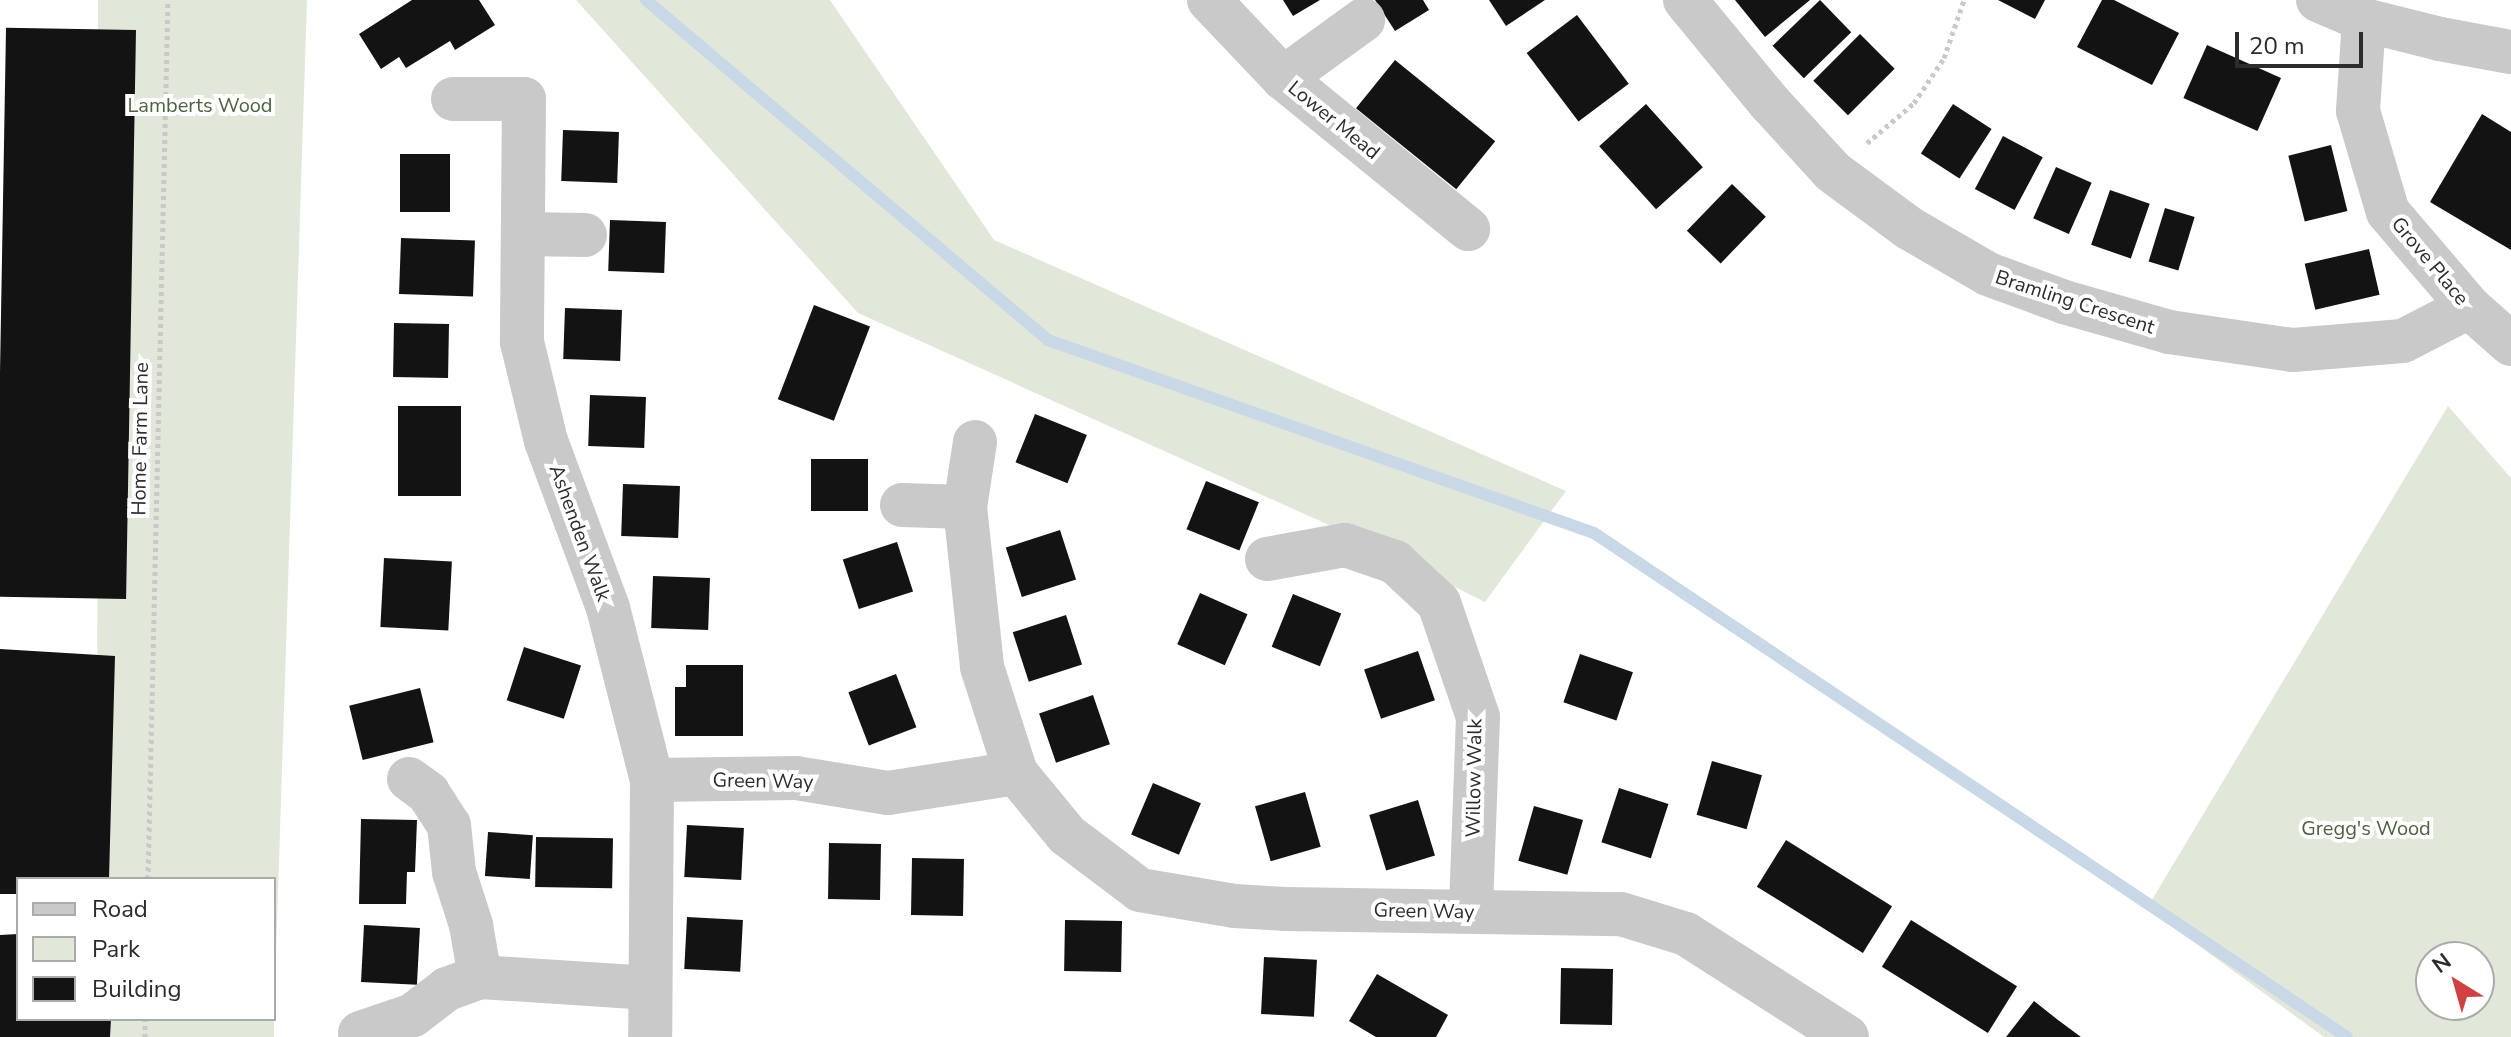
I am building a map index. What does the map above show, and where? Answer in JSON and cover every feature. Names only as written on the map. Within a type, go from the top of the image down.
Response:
[{"type":"street","name":"Lower Mead","points":[[1209,0],[1283,78],[1468,229]]},
{"type":"street","name":"Bramling Crescent","points":[[1685,0],[1770,103],[1833,172],[1909,228],[1988,274],[2064,302],[2169,332],[2293,350],[2403,341],[2469,307]]},
{"type":"street","points":[[2318,0],[2364,20],[2511,52]]},
{"type":"street","points":[[1283,78],[1363,20]]},
{"type":"street","name":"Grove Place","points":[[2364,20],[2358,111],[2388,212],[2469,307],[2511,344]]},
{"type":"street","name":"Ashenden Walk","points":[[453,99],[524,99],[522,342],[546,441],[608,608],[652,780],[650,1037]]},
{"type":"street","points":[[523,234],[585,235]]},
{"type":"street","name":"Green Way","points":[[975,442],[965,507],[982,667],[1016,773],[1067,835],[1140,890],[1235,906],[1621,914],[1686,934],[1847,1037]]},
{"type":"street","points":[[902,505],[965,507]]},
{"type":"street","name":"Willow Walk","points":[[1267,559],[1345,545],[1395,562],[1439,603],[1478,717],[1471,911]]},
{"type":"street","name":"Green Way","points":[[652,780],[796,778],[888,793],[1016,773]]},
{"type":"street","points":[[409,779],[428,793],[449,825],[454,872],[471,925],[480,977]]},
{"type":"street","points":[[360,1033],[413,1015],[447,989],[480,977],[650,988]]},
{"type":"path","name":"Home Farm Lane","points":[[148,877],[168,0]]},
{"type":"path","points":[[1833,172],[1914,103],[1944,58],[1964,0]]},
{"type":"green space","name":"Lamberts Wood","points":[[98,0],[307,0],[276,954],[276,877],[97,877]]},
{"type":"green space","points":[[576,0],[830,0],[994,240],[1566,491],[1485,602],[1340,530],[858,313]]},
{"type":"green space","name":"Gregg's Wood","points":[[2448,406],[2511,478],[2511,1037],[2324,1037],[2147,908]]},
{"type":"green space","points":[[97,1021],[274,1021],[274,1037],[97,1037]]},
{"type":"building","points":[[412,0],[479,0],[495,25],[455,50],[450,41],[406,68],[399,57],[381,69],[359,34]]},
{"type":"building","points":[[1283,0],[1320,0],[1293,16]]},
{"type":"building","points":[[1375,0],[1423,0],[1429,10],[1395,31]]},
{"type":"building","points":[[1489,0],[1545,0],[1506,26]]},
{"type":"building","points":[[1735,0],[1810,0],[1765,37]]},
{"type":"building","points":[[1820,0],[1851,32],[1804,78],[1773,46]]},
{"type":"building","points":[[1998,0],[2045,0],[2035,19]]},
{"type":"building","points":[[2102,0],[2114,0],[2179,33],[2152,85],[2077,47]]},
{"type":"building","points":[[1577,15],[1629,84],[1578,122],[1527,53]]},
{"type":"building","points":[[6,28],[136,30],[126,599],[0,597]]},
{"type":"building","points":[[1860,34],[1895,69],[1848,115],[1813,81]]},
{"type":"building","points":[[2207,45],[2281,78],[2257,131],[2183,98]]},
{"type":"building","points":[[1395,60],[1495,141],[1456,189],[1356,108]]},
{"type":"building","points":[[1646,104],[1703,167],[1656,209],[1599,146]]},
{"type":"building","points":[[1953,104],[1992,129],[1959,179],[1921,153]]},
{"type":"building","points":[[2482,114],[2511,132],[2511,250],[2430,202]]},
{"type":"building","points":[[563,130],[619,132],[617,183],[561,181]]},
{"type":"building","points":[[2003,136],[2043,157],[2015,210],[1975,189]]},
{"type":"building","points":[[2331,145],[2347,211],[2305,222],[2288,156]]},
{"type":"building","points":[[400,154],[450,154],[450,212],[400,212]]},
{"type":"building","points":[[2056,167],[2092,183],[2069,234],[2033,218]]},
{"type":"building","points":[[1732,184],[1766,217],[1721,263],[1687,231]]},
{"type":"building","points":[[2110,190],[2150,204],[2131,259],[2091,245]]},
{"type":"building","points":[[2165,208],[2195,217],[2178,271],[2149,262]]},
{"type":"building","points":[[610,220],[666,222],[664,273],[608,271]]},
{"type":"building","points":[[401,238],[475,241],[473,297],[399,294]]},
{"type":"building","points":[[2369,249],[2380,295],[2315,310],[2305,264]]},
{"type":"building","points":[[814,305],[870,327],[834,421],[778,399]]},
{"type":"building","points":[[565,308],[622,310],[620,361],[563,359]]},
{"type":"building","points":[[394,323],[449,324],[448,378],[393,377]]},
{"type":"building","points":[[590,395],[646,397],[644,448],[588,446]]},
{"type":"building","points":[[398,406],[461,406],[461,496],[398,496]]},
{"type":"building","points":[[1035,414],[1087,435],[1067,483],[1016,462]]},
{"type":"building","points":[[811,459],[868,459],[868,511],[811,511]]},
{"type":"building","points":[[1206,481],[1259,502],[1239,551],[1187,529]]},
{"type":"building","points":[[623,484],[680,486],[678,538],[621,536]]},
{"type":"building","points":[[1060,530],[1076,579],[1022,597],[1006,548]]},
{"type":"building","points":[[897,542],[913,591],[859,609],[843,560]]},
{"type":"building","points":[[384,558],[452,562],[448,630],[380,627]]},
{"type":"building","points":[[653,576],[710,578],[708,630],[651,628]]},
{"type":"building","points":[[1200,593],[1248,614],[1225,665],[1177,644]]},
{"type":"building","points":[[1293,594],[1341,613],[1320,666],[1272,647]]},
{"type":"building","points":[[1066,615],[1082,664],[1029,682],[1013,632]]},
{"type":"building","points":[[524,647],[581,666],[564,719],[507,700]]},
{"type":"building","points":[[0,649],[115,656],[109,877],[16,877],[16,894],[0,894]]},
{"type":"building","points":[[1418,651],[1435,700],[1381,719],[1364,670]]},
{"type":"building","points":[[1580,654],[1633,672],[1616,720],[1563,702]]},
{"type":"building","points":[[686,665],[743,665],[743,736],[675,736],[675,687],[686,687]]},
{"type":"building","points":[[896,674],[916,727],[869,745],[848,692]]},
{"type":"building","points":[[420,688],[434,742],[363,760],[349,706]]},
{"type":"building","points":[[1093,695],[1110,744],[1056,763],[1039,714]]},
{"type":"building","points":[[1712,761],[1762,775],[1747,829],[1697,815]]},
{"type":"building","points":[[1153,783],[1201,803],[1179,855],[1131,835]]},
{"type":"building","points":[[1619,788],[1668,804],[1651,858],[1601,842]]},
{"type":"building","points":[[1305,792],[1321,847],[1271,861],[1255,806]]},
{"type":"building","points":[[1418,800],[1435,855],[1386,870],[1369,815]]},
{"type":"building","points":[[1534,806],[1583,820],[1567,875],[1518,861]]},
{"type":"building","points":[[361,819],[417,820],[415,872],[407,872],[406,904],[359,904]]},
{"type":"building","points":[[687,825],[744,828],[741,880],[684,877]]},
{"type":"building","points":[[488,832],[533,835],[530,879],[485,876]]},
{"type":"building","points":[[536,837],[613,838],[612,888],[535,887]]},
{"type":"building","points":[[1786,840],[1892,906],[1863,953],[1757,887]]},
{"type":"building","points":[[829,843],[881,844],[880,900],[828,899]]},
{"type":"building","points":[[912,858],[964,859],[963,916],[911,915]]},
{"type":"building","points":[[687,917],[743,920],[740,972],[684,969]]},
{"type":"building","points":[[1065,920],[1122,921],[1121,972],[1064,971]]},
{"type":"building","points":[[1911,920],[2017,986],[1988,1033],[1882,967]]},
{"type":"building","points":[[364,925],[420,928],[417,985],[361,982]]},
{"type":"building","points":[[16,934],[16,1021],[111,1021],[110,1037],[0,1037],[0,935]]},
{"type":"building","points":[[1264,957],[1317,960],[1314,1017],[1261,1014]]},
{"type":"building","points":[[1561,968],[1613,969],[1612,1025],[1560,1024]]},
{"type":"building","points":[[1377,974],[1448,1015],[1436,1037],[1376,1037],[1349,1021]]},
{"type":"building","points":[[2034,1001],[2058,1020],[2081,1037],[2006,1037]]},
{"type":"waterway","points":[[646,0],[1048,340],[1594,533],[2347,1037]]}]
